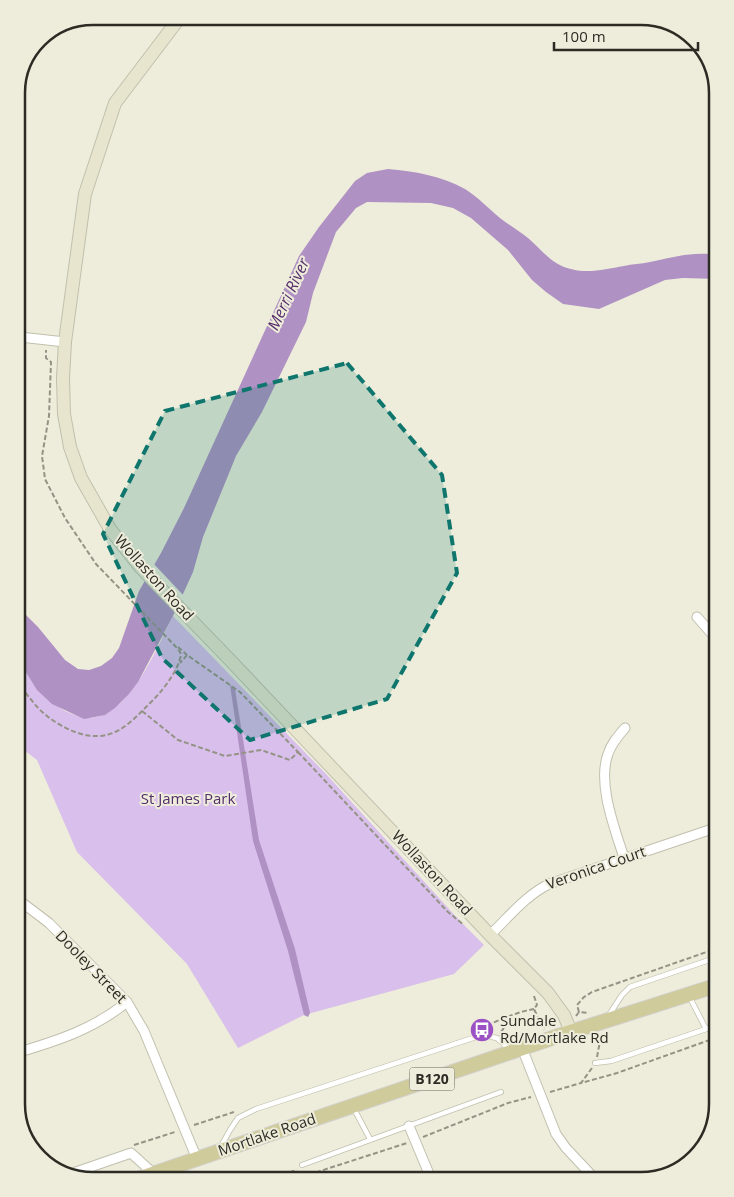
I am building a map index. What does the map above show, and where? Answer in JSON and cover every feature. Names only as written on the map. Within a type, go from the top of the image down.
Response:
[{"type":"main road","name":"Mortlake Road","points":[[156,1172],[517,1050],[546,1033],[569,1026],[601,1023],[709,988]]},
{"type":"street","name":"Wollaston Road","points":[[174,25],[115,102],[85,194],[65,342],[63,378],[64,414],[70,448],[81,478],[110,529],[140,567],[490,935],[548,993],[559,1007],[569,1026]]},
{"type":"street","points":[[25,338],[65,342]]},
{"type":"street","points":[[697,617],[709,631]]},
{"type":"street","points":[[624,858],[608,800],[604,767],[614,741],[625,728]]},
{"type":"street","name":"Veronica Court","points":[[490,935],[536,890],[709,830]]},
{"type":"street","name":"Dooley Street","points":[[25,905],[49,923],[127,1002],[144,1031],[197,1159]]},
{"type":"street","points":[[25,1050],[73,1035],[117,1010],[127,1002]]},
{"type":"street","points":[[517,1050],[556,1134],[566,1148],[589,1172]]},
{"type":"street","points":[[409,1126],[428,1172]]},
{"type":"street","points":[[79,1171],[131,1153],[152,1172]]},
{"type":"lane","points":[[601,1023],[630,987],[709,960]]},
{"type":"lane","points":[[689,995],[706,1029]]},
{"type":"lane","points":[[595,1063],[611,1061],[709,1028]]},
{"type":"lane","points":[[218,1152],[238,1118],[256,1108],[482,1035],[497,1038],[517,1050]]},
{"type":"lane","points":[[302,1165],[501,1092]]},
{"type":"lane","points":[[352,1106],[370,1139]]},
{"type":"path","points":[[46,340],[46,358],[51,362],[49,416],[44,435],[42,456],[45,478],[65,518],[90,555],[104,573],[181,654],[178,666]]},
{"type":"path","points":[[172,643],[240,692],[448,912],[466,926]]},
{"type":"path","points":[[25,691],[46,715],[73,732],[98,737],[115,733],[142,712],[187,655]]},
{"type":"path","points":[[142,712],[178,740],[225,756],[261,750],[290,760],[298,752]]},
{"type":"path","points":[[534,996],[537,1005],[534,1009]]},
{"type":"path","points":[[534,1009],[546,1033],[569,1026],[579,1012],[592,1014],[601,1023],[600,1041],[595,1063],[581,1083],[617,1073],[709,1040]]},
{"type":"path","points":[[497,1038],[506,1023],[513,1016],[521,1011],[534,1009]]},
{"type":"highlighted area","points":[[347,363],[442,475],[457,573],[387,699],[250,740],[162,658],[103,534],[165,411]]},
{"type":"green space","name":"St James Park","points":[[173,616],[327,775],[484,945],[454,974],[304,1015],[238,1048],[187,964],[77,852],[37,760],[25,751],[25,667],[52,701],[75,715],[92,718],[108,712],[123,701],[136,685]]},
{"type":"water","name":"Merri River","points":[[388,169],[408,171],[456,184],[479,199],[500,218],[528,238],[553,261],[564,267],[584,271],[598,270],[647,263],[684,255],[709,254],[709,279],[665,280],[599,309],[563,304],[532,280],[508,250],[471,218],[453,208],[431,203],[367,202],[356,208],[336,232],[313,293],[306,322],[262,412],[236,456],[203,537],[193,572],[173,616],[138,682],[115,708],[105,715],[84,719],[52,704],[37,690],[25,671],[25,614],[65,660],[78,669],[89,670],[101,666],[112,658],[119,648],[139,591],[184,508],[299,256],[355,181],[367,173]]},
{"type":"water","points":[[230,685],[235,689],[259,840],[295,949],[310,1013],[308,1017],[304,1015],[288,951],[253,841]]},
{"type":"pier","points":[[152,562],[184,596],[178,612],[144,577]]},
{"type":"place","name":"Sundale Rd/Mortlake Rd","points":[[482,1030]]}]
